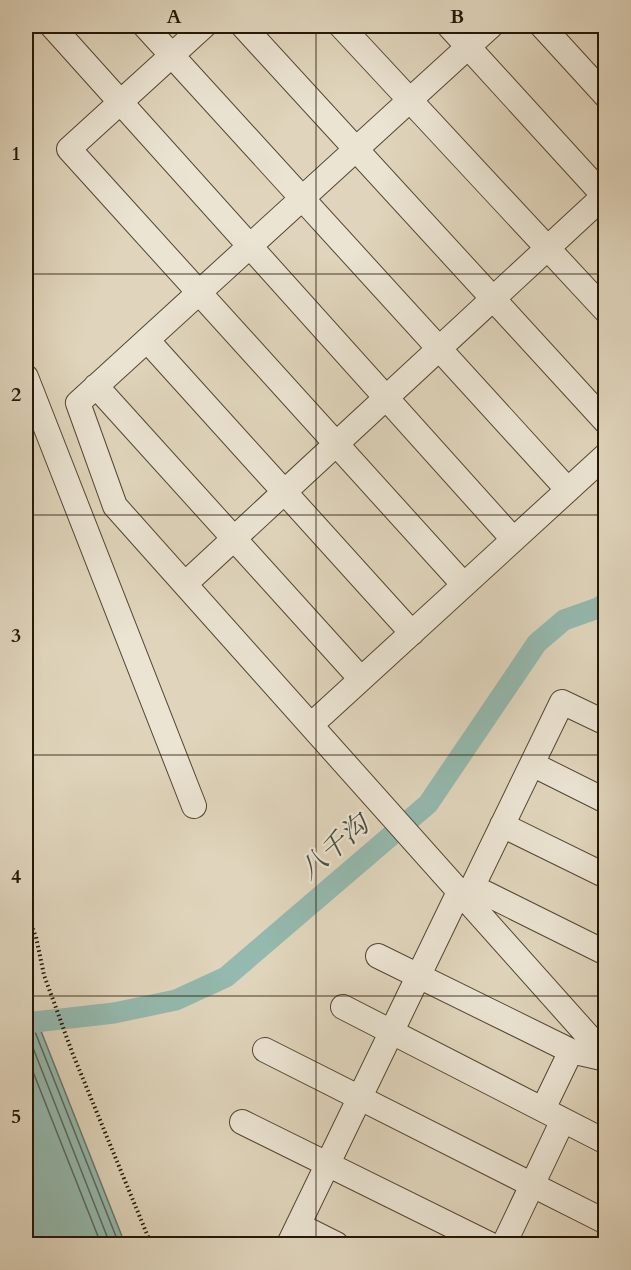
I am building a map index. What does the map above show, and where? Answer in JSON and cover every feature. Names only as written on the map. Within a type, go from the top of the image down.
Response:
[{"type":"lane","points":[[52,26],[513,539]]},
{"type":"lane","points":[[145,26],[568,490]]},
{"type":"lane","points":[[204,26],[69,149],[464,585]]},
{"type":"lane","points":[[243,26],[606,422]]},
{"type":"lane","points":[[341,26],[606,311]]},
{"type":"lane","points":[[184,584],[605,196],[448,26]]},
{"type":"lane","points":[[491,26],[78,403],[115,506],[429,858],[466,893],[606,1058]]},
{"type":"lane","points":[[542,26],[606,96]]},
{"type":"lane","points":[[147,340],[412,633]]},
{"type":"lane","points":[[26,377],[194,806]]},
{"type":"lane","points":[[96,386],[361,679]]},
{"type":"lane","points":[[311,725],[606,455]]},
{"type":"lane","points":[[336,1245],[293,1235],[418,976],[502,825],[562,702],[606,723]]},
{"type":"lane","points":[[532,764],[606,801]]},
{"type":"lane","points":[[502,825],[606,876]]},
{"type":"lane","points":[[466,893],[606,953]]},
{"type":"lane","points":[[378,956],[571,1051],[606,1058]]},
{"type":"lane","points":[[343,1007],[606,1142]]},
{"type":"lane","points":[[264,1050],[606,1222]]},
{"type":"lane","points":[[504,1245],[532,1185],[571,1051]]},
{"type":"lane","points":[[242,1122],[489,1245]]},
{"type":"path","points":[[26,912],[36,937],[44,975],[72,1052],[151,1245]]},
{"type":"water","points":[[26,993],[125,1244],[26,1244]]},
{"type":"waterway","name":"八千沟","points":[[26,1023],[114,1013],[176,1000],[226,977],[428,804],[537,643],[564,620],[606,603]]}]
